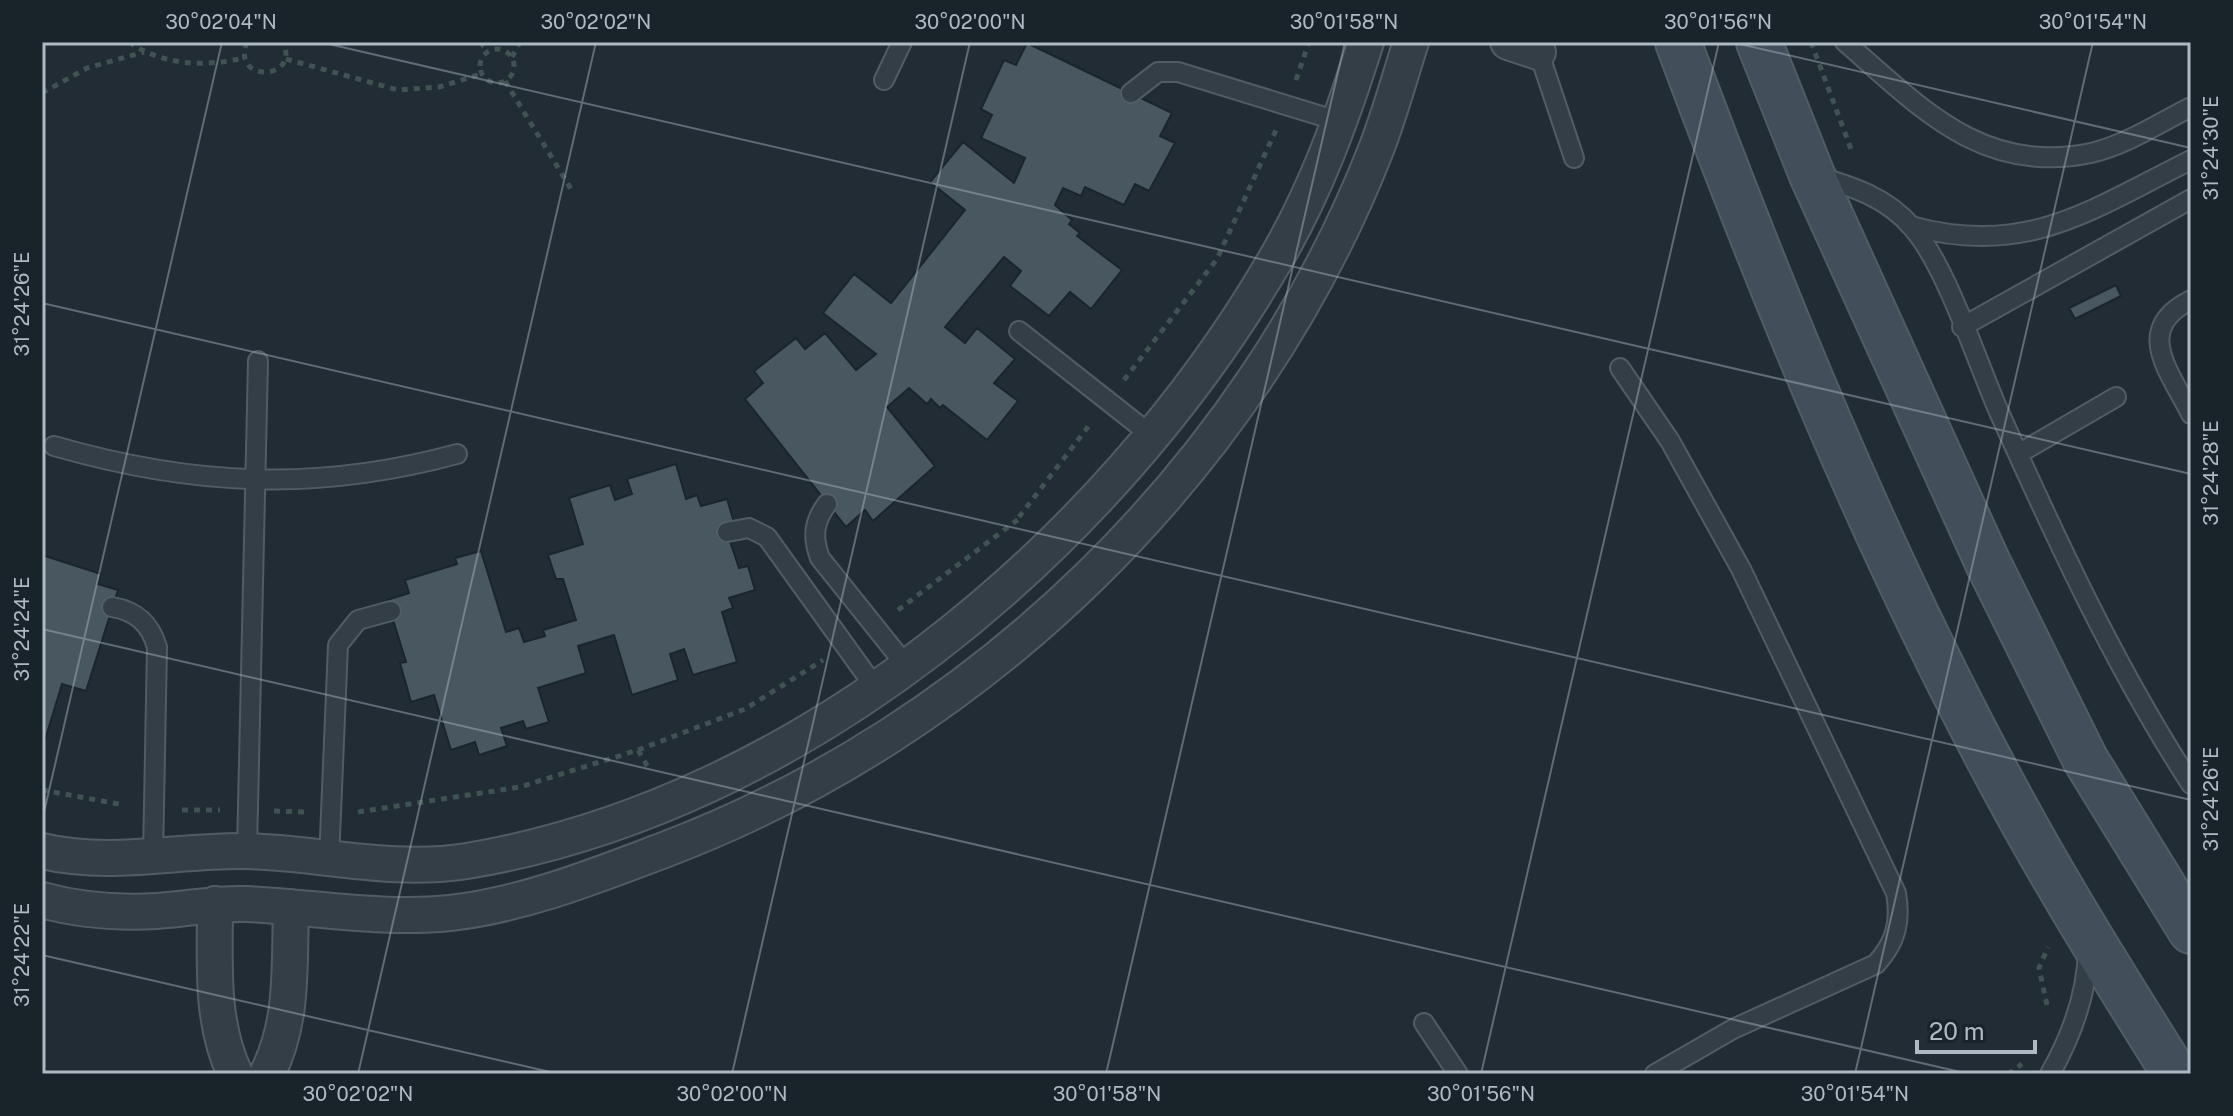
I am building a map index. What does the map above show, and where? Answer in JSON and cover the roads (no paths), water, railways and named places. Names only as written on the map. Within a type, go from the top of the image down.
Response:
[{"type":"street","points":[[42,851],[69,857],[153,858],[247,851],[374,866],[465,861],[578,833],[666,802],[769,754],[877,690],[1000,594],[1050,547],[1151,435],[1243,313],[1276,260],[1341,122],[1366,42]]},
{"type":"street","points":[[42,900],[105,910],[155,911],[215,904],[390,915],[449,913],[501,905],[603,873],[680,844],[792,792],[865,752],[940,703],[1011,648],[1085,581],[1185,473],[1249,386],[1314,281],[1376,151],[1411,42]]},
{"type":"street","points":[[1678,42],[1788,329],[1876,526],[2005,788],[2085,930],[2175,1074]]},
{"type":"street","points":[[1759,42],[1812,175],[1948,477],[2085,759],[2191,931]]},
{"type":"street","points":[[1276,260],[1314,281]]},
{"type":"street","points":[[769,754],[792,792]]},
{"type":"street","points":[[215,904],[217,1016],[222,1046],[235,1074]]},
{"type":"street","points":[[267,1074],[280,1048],[287,1020],[291,907]]},
{"type":"lane","points":[[884,80],[902,42]]},
{"type":"lane","points":[[1845,42],[1942,126],[1976,143],[2014,154],[2053,158],[2092,152],[2128,140],[2191,107]]},
{"type":"lane","points":[[1527,45],[1574,158]]},
{"type":"lane","points":[[1131,93],[1147,77],[1168,71],[1341,122]]},
{"type":"lane","points":[[1911,226],[1965,238],[2020,235],[2048,229],[2191,160]]},
{"type":"lane","points":[[1812,175],[1866,191],[1911,226],[1936,265],[2018,454],[2096,615],[2191,784]]},
{"type":"lane","points":[[1962,327],[2191,199]]},
{"type":"lane","points":[[2191,300],[2165,317],[2158,341],[2160,353],[2191,414]]},
{"type":"lane","points":[[1019,331],[1151,435]]},
{"type":"lane","points":[[247,851],[258,361]]},
{"type":"lane","points":[[1620,368],[1670,441],[1741,569],[1896,893],[1899,912],[1893,941],[1876,964],[1733,1029],[1655,1074]]},
{"type":"lane","points":[[2018,454],[2116,397]]},
{"type":"lane","points":[[54,446],[153,471],[255,481],[377,472],[457,454]]},
{"type":"lane","points":[[827,504],[816,523],[816,547],[820,558],[908,668]]},
{"type":"lane","points":[[727,532],[749,528],[767,537],[877,690]]},
{"type":"lane","points":[[112,607],[138,616],[148,625],[157,647],[153,858]]},
{"type":"lane","points":[[329,861],[338,645],[358,620],[391,611]]},
{"type":"lane","points":[[2174,757],[2191,748]]},
{"type":"lane","points":[[2050,1074],[2064,1049],[2083,994],[2085,930]]},
{"type":"lane","points":[[1424,1023],[1458,1074]]}]
